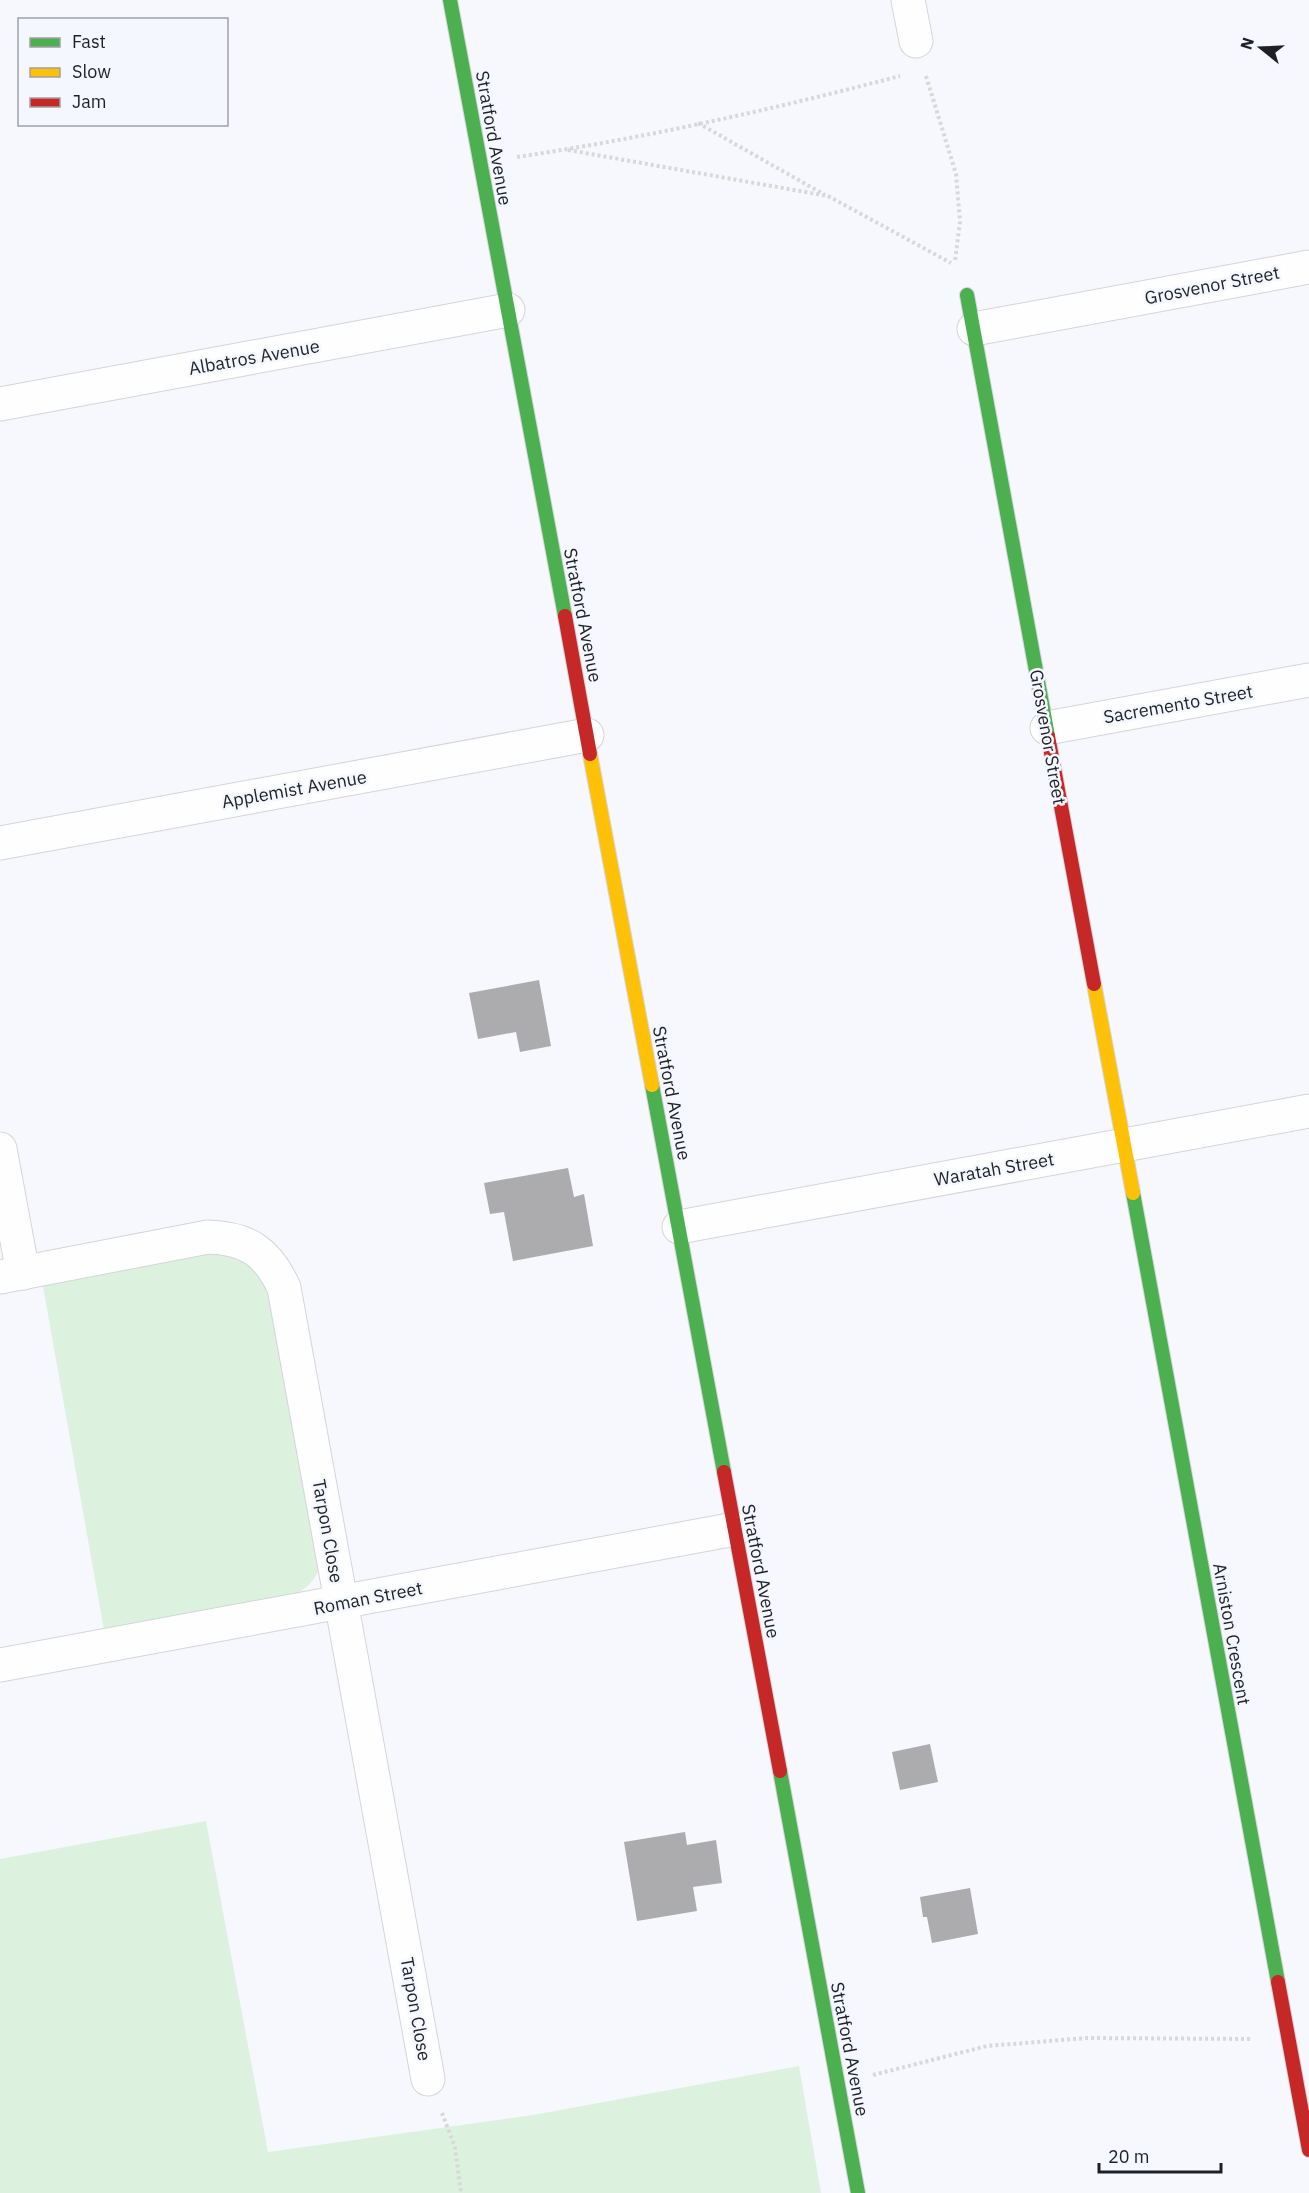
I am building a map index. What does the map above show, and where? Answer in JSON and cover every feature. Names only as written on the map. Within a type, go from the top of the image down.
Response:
[{"type":"street","name":"Stratford Avenue","points":[[450,0],[858,2193]]},
{"type":"street","points":[[908,0],[920,56]]},
{"type":"street","name":"Grosvenor Street","points":[[974,329],[1309,267]]},
{"type":"street","name":"Grosvenor Street","points":[[967,295],[1124,1145]]},
{"type":"street","name":"Albatros Avenue","points":[[0,404],[508,310]]},
{"type":"street","name":"Sacremento Street","points":[[1047,728],[1309,680]]},
{"type":"street","name":"Applemist Avenue","points":[[0,843],[587,735]]},
{"type":"street","name":"Waratah Street","points":[[679,1227],[1309,1111]]},
{"type":"street","name":"Arniston Crescent","points":[[1124,1145],[1288,2039],[1307,2129],[1309,2150]]},
{"type":"street","points":[[0,1149],[11,1275]]},
{"type":"street","name":"Tarpon Close","points":[[11,1275],[208,1237],[226,1237],[243,1242],[258,1251],[269,1261],[284,1287],[428,2079]]},
{"type":"street","name":"Roman Street","points":[[0,1665],[735,1529]]},
{"type":"path","points":[[481,162],[564,150],[698,123],[780,108],[920,56],[956,174],[960,222],[954,265],[698,123]]},
{"type":"path","points":[[564,150],[828,196]]},
{"type":"path","points":[[838,2084],[987,2046],[1087,2038],[1288,2039]]},
{"type":"path","points":[[428,2079],[455,2147],[461,2193]]},
{"type":"green space","points":[[209,1251],[244,1262],[256,1272],[269,1290],[319,1569],[308,1585],[292,1596],[104,1630],[42,1281]]},
{"type":"green space","points":[[206,1821],[268,2152],[533,2115],[799,2066],[821,2193],[0,2193],[0,1859]]},
{"type":"building","points":[[539,980],[551,1046],[520,1052],[516,1032],[478,1039],[469,993]]},
{"type":"building","points":[[568,1168],[574,1197],[584,1194],[593,1246],[513,1261],[504,1212],[490,1214],[484,1183]]},
{"type":"building","points":[[930,1744],[938,1782],[900,1790],[892,1752]]},
{"type":"building","points":[[685,1832],[687,1845],[716,1840],[722,1883],[693,1887],[697,1911],[637,1921],[624,1842]]},
{"type":"building","points":[[970,1888],[978,1934],[932,1943],[927,1917],[923,1917],[920,1897]]},
{"type":"traffic: fast","points":[[450,0],[565,616]]},
{"type":"traffic: fast","points":[[967,295],[1048,736]]},
{"type":"traffic: fast","points":[[652,1085],[724,1472]]},
{"type":"traffic: fast","points":[[1133,1193],[1278,1982]]},
{"type":"traffic: fast","points":[[780,1771],[858,2193]]},
{"type":"traffic: slow","points":[[590,754],[652,1085]]},
{"type":"traffic: slow","points":[[1094,984],[1133,1193]]},
{"type":"traffic: jam","points":[[565,616],[590,754]]},
{"type":"traffic: jam","points":[[1048,736],[1094,984]]},
{"type":"traffic: jam","points":[[724,1472],[780,1771]]},
{"type":"traffic: jam","points":[[1278,1982],[1309,2150]]}]
